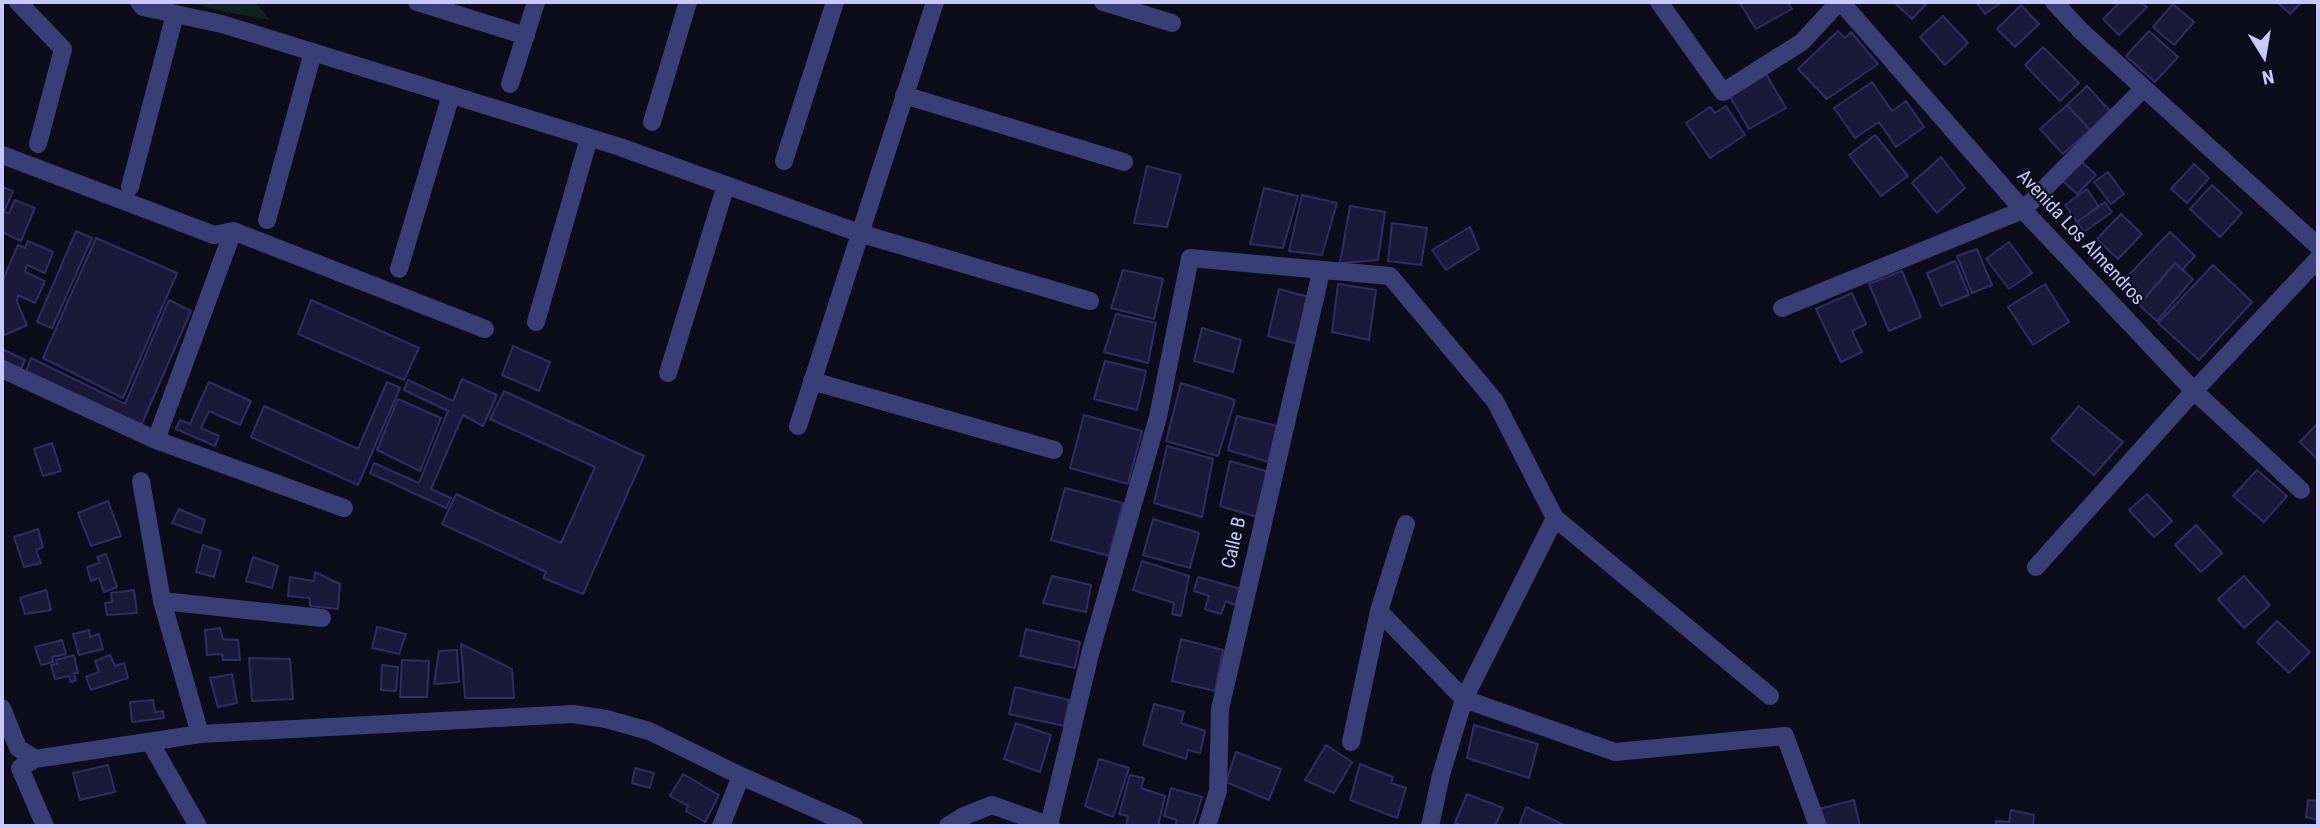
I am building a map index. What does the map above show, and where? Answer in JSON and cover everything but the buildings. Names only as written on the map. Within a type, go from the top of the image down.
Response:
[{"type":"street","points":[[19,2],[63,49],[38,144]]},
{"type":"street","points":[[139,2],[143,7],[222,24],[589,138],[859,233],[1090,301]]},
{"type":"street","points":[[417,2],[526,36]]},
{"type":"street","points":[[510,84],[536,2]]},
{"type":"street","points":[[652,122],[688,2]]},
{"type":"street","points":[[784,161],[835,2]]},
{"type":"street","points":[[798,426],[934,2]]},
{"type":"street","points":[[1104,2],[1172,23]]},
{"type":"street","points":[[1659,2],[1723,92],[1802,42],[1840,2]]},
{"type":"street","name":"Avenida Los Almendros","points":[[1840,2],[2022,210],[2194,391],[2301,490]]},
{"type":"street","points":[[2054,2],[2081,32],[2318,246]]},
{"type":"street","points":[[130,187],[175,14]]},
{"type":"street","points":[[267,220],[313,52]]},
{"type":"street","points":[[1782,308],[2022,210],[2143,89]]},
{"type":"street","points":[[399,268],[451,95]]},
{"type":"street","points":[[904,95],[1125,162]]},
{"type":"street","points":[[536,322],[589,138]]},
{"type":"street","points":[[2,155],[214,235],[233,231],[485,329]]},
{"type":"street","points":[[668,373],[726,185]]},
{"type":"street","points":[[156,440],[233,231]]},
{"type":"street","points":[[948,826],[992,804],[1050,826],[1091,650],[1158,417],[1190,258],[1321,272],[1390,276],[1495,401],[1556,517],[1770,696]]},
{"type":"street","points":[[2036,567],[2194,391],[2318,260]]},
{"type":"street","name":"Calle B","points":[[1207,826],[1218,791],[1220,709],[1321,272]]},
{"type":"street","points":[[2,369],[156,440],[344,508]]},
{"type":"street","points":[[812,381],[1054,450]]},
{"type":"street","points":[[141,481],[162,601],[200,734]]},
{"type":"street","points":[[1430,826],[1441,775],[1464,699],[1556,517]]},
{"type":"street","points":[[1350,742],[1379,611],[1406,524]]},
{"type":"street","points":[[162,601],[322,618]]},
{"type":"street","points":[[1379,611],[1464,699],[1615,752],[1785,736],[1818,826]]},
{"type":"street","points":[[2,708],[18,748],[35,759]]},
{"type":"street","points":[[45,826],[20,768],[35,759],[200,734],[573,713],[649,731],[741,776],[854,826]]},
{"type":"street","points":[[150,742],[198,826]]},
{"type":"street","points":[[721,826],[741,776]]},
{"type":"green space","points":[[188,2],[255,2],[270,20],[226,12]]}]
